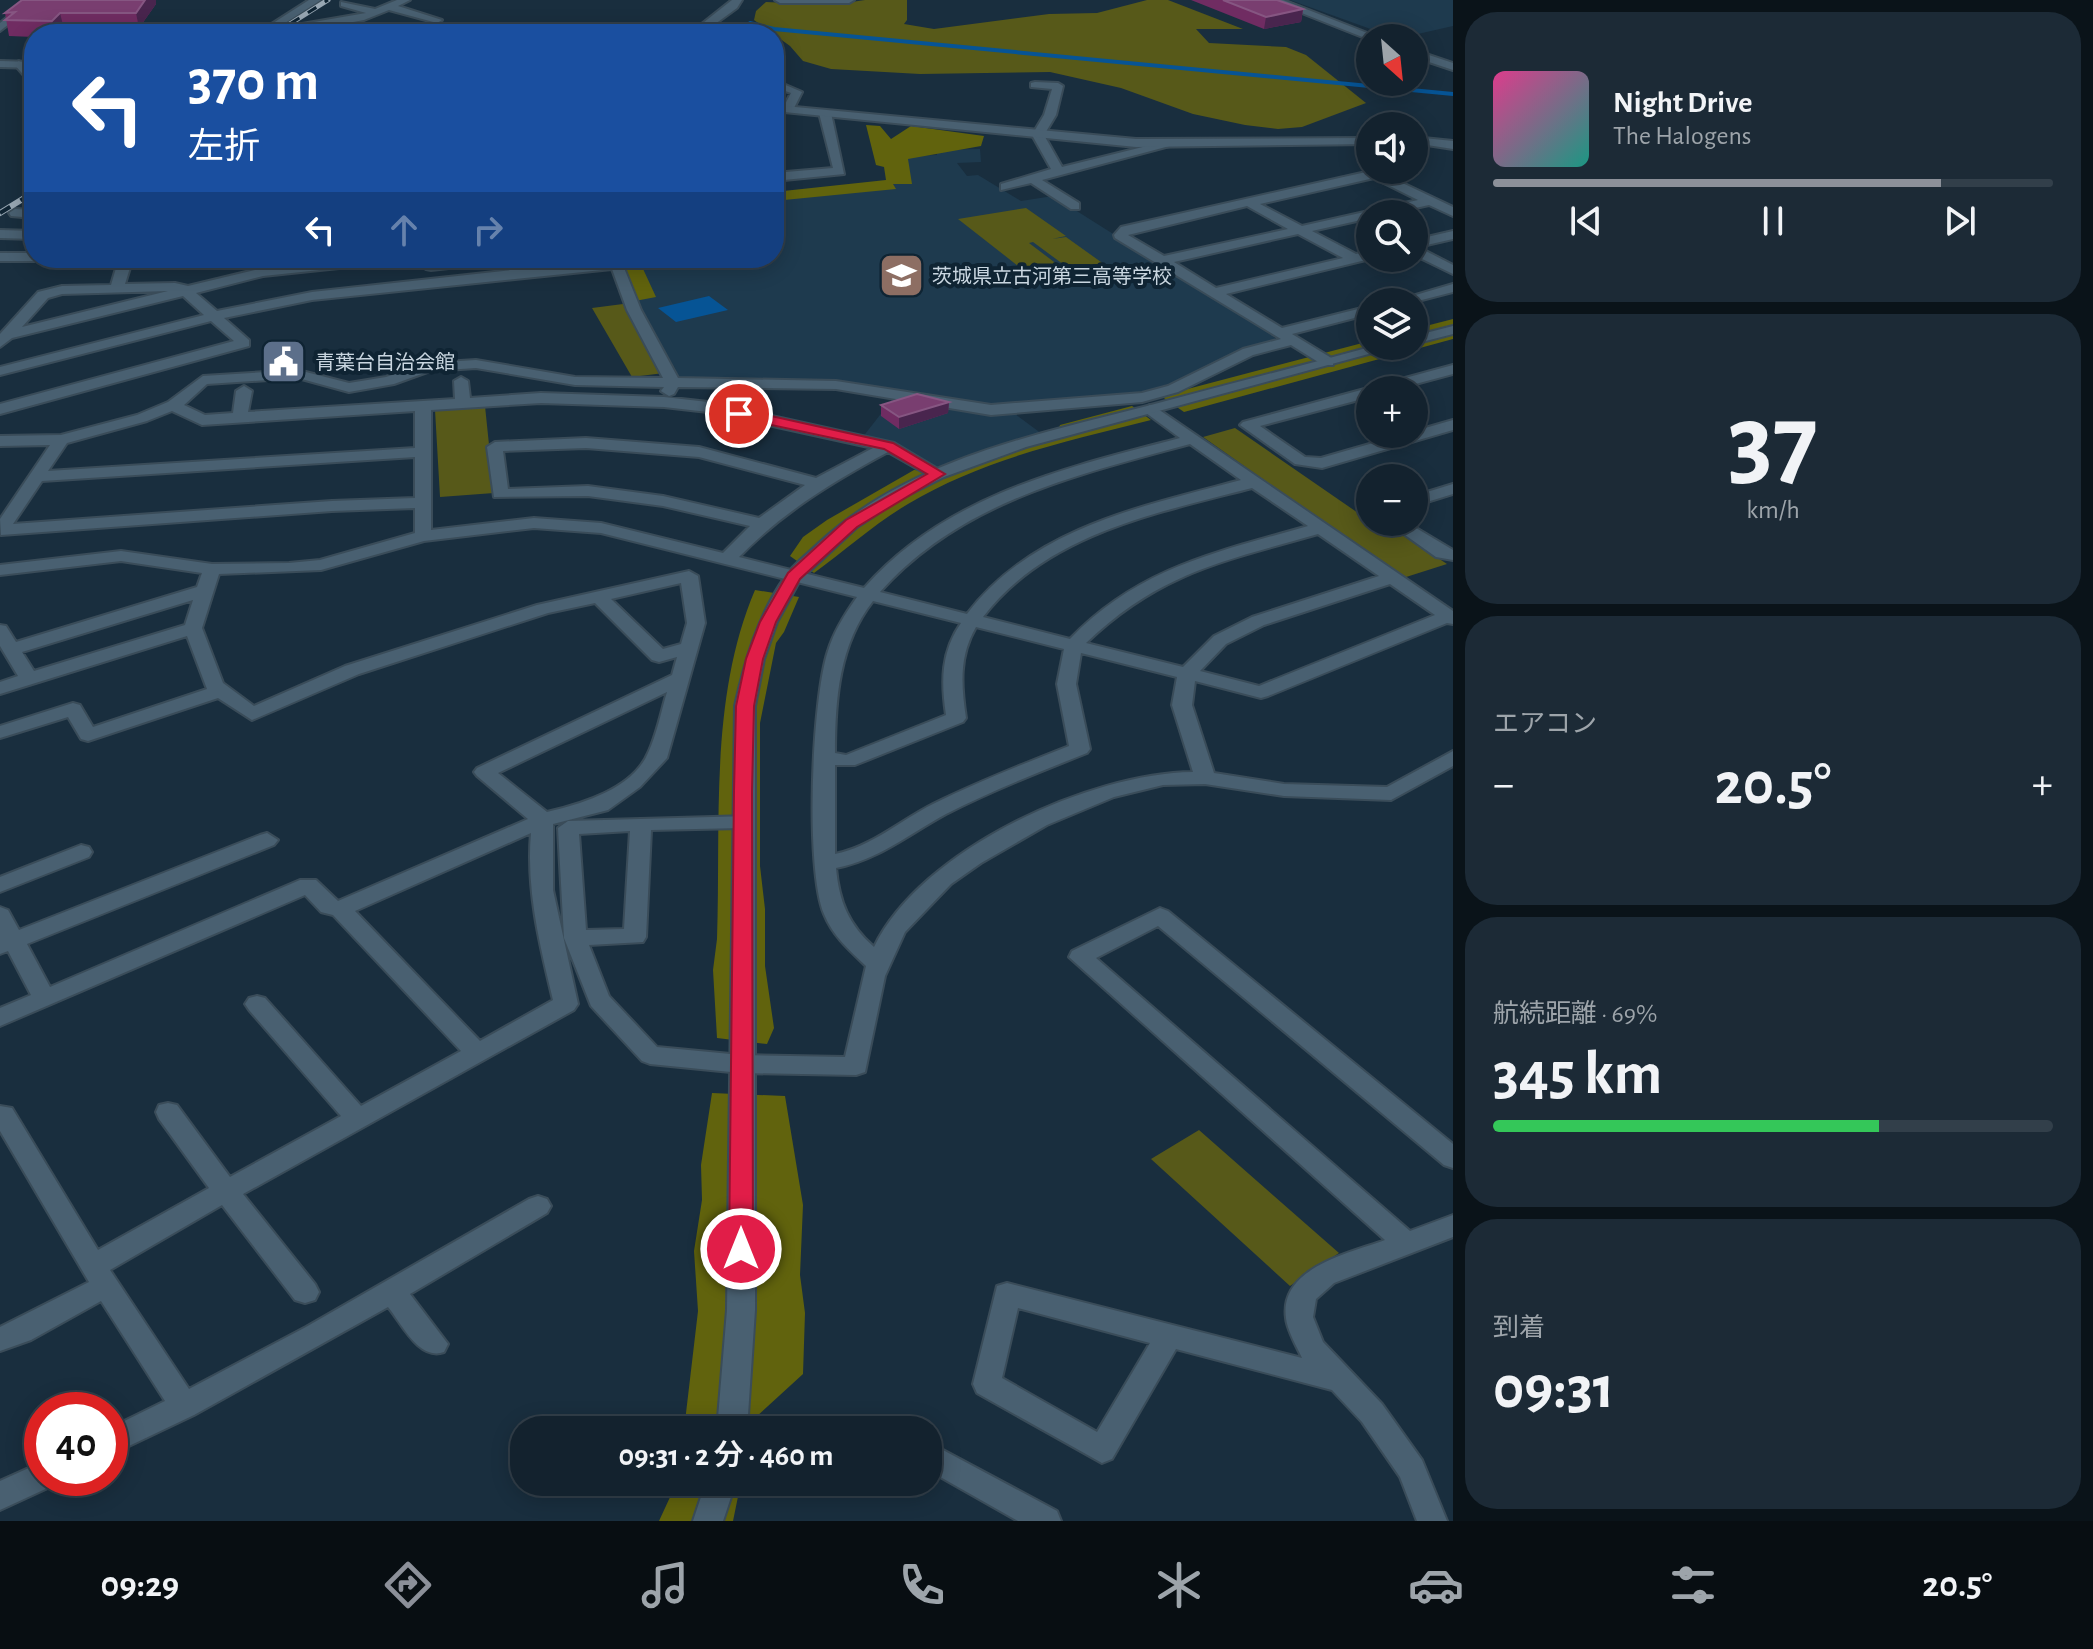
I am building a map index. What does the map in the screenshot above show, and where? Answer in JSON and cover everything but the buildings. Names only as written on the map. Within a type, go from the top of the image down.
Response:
[{"type":"street","points":[[0,28],[35,0]]},
{"type":"street","points":[[277,24],[316,0]]},
{"type":"street","points":[[319,24],[364,17],[405,0]]},
{"type":"street","points":[[708,24],[738,0],[746,0]]},
{"type":"street","points":[[780,0],[849,0]]},
{"type":"street","points":[[1274,0],[1356,31]]},
{"type":"street","points":[[344,4],[376,12]]},
{"type":"street","points":[[389,7],[437,20]]},
{"type":"street","points":[[1428,58],[1453,67]]},
{"type":"street","points":[[0,64],[24,64]]},
{"type":"street","points":[[19,64],[24,71]]},
{"type":"street","points":[[1035,85],[1058,86],[1050,115],[1038,135]]},
{"type":"street","points":[[784,87],[797,92],[788,110]]},
{"type":"street","points":[[784,109],[1038,135],[1171,144],[1356,141]]},
{"type":"street","points":[[784,176],[840,171],[825,113]]},
{"type":"street","points":[[1038,135],[1058,171]]},
{"type":"street","points":[[1428,142],[1453,145]]},
{"type":"street","points":[[1005,187],[1171,144]]},
{"type":"street","points":[[1328,362],[1120,235],[1126,230],[1375,174],[1453,212]]},
{"type":"street","points":[[1034,180],[1075,206]]},
{"type":"street","points":[[1250,203],[1355,259]]},
{"type":"street","points":[[15,213],[24,213]]},
{"type":"street","points":[[1162,261],[1356,217]]},
{"type":"street","points":[[0,234],[24,235]]},
{"type":"street","points":[[1428,243],[1453,235]]},
{"type":"street","points":[[1428,255],[1453,270]]},
{"type":"street","points":[[0,257],[24,257]]},
{"type":"street","points":[[1212,293],[1355,259]]},
{"type":"street","points":[[117,288],[123,268]]},
{"type":"street","points":[[4,339],[185,290],[285,268]]},
{"type":"street","points":[[0,371],[211,316],[312,296],[554,268]]},
{"type":"street","points":[[618,268],[630,303],[658,348],[673,383],[664,402]]},
{"type":"street","points":[[0,409],[244,343],[185,290],[175,287],[62,290],[43,295],[4,339]]},
{"type":"street","points":[[1428,294],[1453,288]]},
{"type":"street","points":[[0,441],[61,440],[142,418],[173,405],[203,380],[298,374],[349,388],[451,364],[510,368],[575,381],[836,385],[878,389],[964,407],[1018,409],[1142,397],[1173,389],[1248,352],[1356,314]]},
{"type":"street","points":[[1428,336],[1453,330]]},
{"type":"street","points":[[733,1416],[741,1310],[745,706],[755,659],[768,622],[793,577],[851,523],[892,497],[938,474],[1020,444],[1356,355]]},
{"type":"street","points":[[1427,376],[1453,369]]},
{"type":"street","points":[[461,381],[463,402]]},
{"type":"street","points":[[240,418],[244,391]]},
{"type":"street","points":[[1356,396],[1248,425],[1301,461],[1322,463],[1374,448]]},
{"type":"street","points":[[173,405],[202,420],[541,398],[664,402],[708,407],[888,446],[938,474]]},
{"type":"street","points":[[423,406],[423,536]]},
{"type":"street","points":[[1150,410],[1451,617]]},
{"type":"street","points":[[1428,432],[1453,425]]},
{"type":"street","points":[[879,965],[841,927],[829,892],[825,758],[828,707],[843,633],[867,595],[900,559],[965,514],[1036,483],[1192,439]]},
{"type":"street","points":[[61,440],[1,530],[332,506],[423,503]]},
{"type":"street","points":[[762,524],[663,501],[588,491],[500,494],[495,447],[586,443],[699,452],[818,483]]},
{"type":"street","points":[[727,559],[762,524],[818,483],[888,446]]},
{"type":"street","points":[[34,477],[421,452]]},
{"type":"street","points":[[825,758],[848,761],[956,718],[952,687],[954,655],[970,620],[999,587],[1023,567],[1086,532],[1254,482]]},
{"type":"street","points":[[1428,497],[1453,489]]},
{"type":"street","points":[[1,572],[121,556],[212,569],[252,570],[321,565],[423,536],[534,523],[601,528],[1261,692],[1451,617]]},
{"type":"street","points":[[826,863],[857,857],[951,804],[1080,749],[1070,710],[1067,674],[1074,647],[1107,612],[1142,587],[1192,567],[1320,528]]},
{"type":"street","points":[[1416,536],[1442,553],[1453,555]]},
{"type":"street","points":[[0,1018],[308,885],[329,907],[340,909],[543,820],[601,805],[633,783],[657,758],[696,623],[681,547]]},
{"type":"street","points":[[212,569],[193,628],[215,686],[252,714],[352,670],[543,609],[689,576]]},
{"type":"street","points":[[1205,778],[1182,705],[1187,674],[1220,640],[1258,621],[1393,577]]},
{"type":"street","points":[[12,649],[203,591]]},
{"type":"street","points":[[600,598],[659,656],[690,647]]},
{"type":"street","points":[[0,688],[193,628]]},
{"type":"street","points":[[0,630],[29,679]]},
{"type":"street","points":[[543,820],[484,772],[682,677]]},
{"type":"street","points":[[0,732],[73,709],[88,735],[220,691]]},
{"type":"street","points":[[742,821],[568,828],[575,938],[599,1000],[650,1055],[741,1064],[856,1066],[864,1009],[895,929],[937,882],[1022,829],[1142,782],[1205,778],[1284,790],[1391,794],[1453,757]]},
{"type":"street","points":[[0,1339],[21,1332],[226,1191],[566,1004],[547,928],[538,860],[543,820]]},
{"type":"street","points":[[575,938],[635,937],[641,824]]},
{"type":"street","points":[[7,944],[267,840]]},
{"type":"street","points":[[0,885],[81,852]]},
{"type":"street","points":[[340,909],[476,1052]]},
{"type":"street","points":[[0,915],[7,944],[45,999]]},
{"type":"street","points":[[1405,1242],[1080,957],[1160,916],[1453,1158]]},
{"type":"street","points":[[257,1004],[356,1117]]},
{"type":"street","points":[[168,1112],[305,1292]]},
{"type":"street","points":[[3,1115],[184,1406]]},
{"type":"street","points":[[128,1433],[184,1406],[392,1291],[538,1206]]},
{"type":"street","points":[[1432,1521],[1412,1470],[1372,1413],[1312,1349],[1299,1317],[1303,1294],[1324,1275],[1453,1226]]},
{"type":"street","points":[[392,1291],[434,1344]]},
{"type":"street","points":[[1168,1337],[1102,1450],[987,1384],[1007,1294],[1341,1380]]},
{"type":"street","points":[[942,1463],[1046,1521]]},
{"type":"street","points":[[0,1496],[24,1485]]},
{"type":"street","points":[[708,1521],[716,1496]]},
{"type":"shaded area","points":[[865,0],[907,0],[907,20],[904,24],[934,29],[1049,14],[1097,13],[1147,0],[1168,0],[1243,29],[1196,29],[1209,43],[1286,47],[1306,55],[1366,103],[1302,127],[1278,129],[1193,114],[1121,88],[1050,72],[920,74],[831,69],[803,61],[784,42],[784,24],[760,24],[754,20],[756,11],[766,2],[831,5]]},
{"type":"shaded area","points":[[1290,0],[1453,0],[1453,26],[1428,32],[1428,24],[1357,24]]},
{"type":"shaded area","points":[[866,125],[880,126],[891,139],[911,126],[984,136],[981,146],[908,159],[912,184],[893,184],[896,189],[784,200],[784,191],[886,180],[884,167],[876,165]]},
{"type":"shaded area","name":"茨城県立古河第三高等学校","points":[[980,149],[981,162],[957,163],[967,176],[978,175],[1021,201],[1053,196],[1277,340],[1242,349],[1184,379],[1146,391],[992,406],[854,384],[678,380],[676,370],[635,301],[623,268],[784,268],[784,193],[902,182],[906,156],[937,155],[937,150]]},
{"type":"shaded area","points":[[1026,208],[1066,236],[1052,239],[1066,237],[1108,267],[1075,273],[1033,242],[1029,243],[1070,274],[1036,280],[958,219]]},
{"type":"shaded area","points":[[623,268],[643,268],[656,297],[635,301]]},
{"type":"shaded area","points":[[623,304],[664,373],[632,377],[592,308]]},
{"type":"shaded area","points":[[1453,319],[1453,339],[1428,346],[1428,325]]},
{"type":"shaded area","points":[[1356,345],[1356,360],[1376,360],[1184,412],[1161,396]]},
{"type":"shaded area","points":[[894,397],[984,413],[1015,414],[1042,434],[938,472],[862,438]]},
{"type":"shaded area","points":[[485,406],[494,493],[440,497],[435,410]]},
{"type":"shaded area","points":[[1132,406],[1151,420],[1026,453],[937,488],[896,512],[814,573],[790,556],[803,537],[827,520],[914,470],[951,473],[978,461],[1055,438],[1060,425]]},
{"type":"shaded area","points":[[1235,428],[1356,512],[1356,536],[1405,536],[1447,564],[1403,578],[1203,437]]},
{"type":"shaded area","points":[[755,590],[799,597],[776,643],[760,723],[760,866],[765,909],[765,966],[774,1028],[767,1044],[717,1038],[713,970],[717,939],[720,762],[724,717],[740,631]]},
{"type":"shaded area","points":[[712,1093],[785,1096],[803,1205],[800,1275],[805,1313],[803,1374],[757,1416],[686,1416],[698,1311],[694,1251],[702,1200],[701,1165]]},
{"type":"shaded area","points":[[1199,1130],[1339,1253],[1290,1286],[1151,1159]]},
{"type":"shaded area","points":[[671,1496],[738,1496],[733,1521],[659,1521]]},
{"type":"water","points":[[709,296],[728,310],[676,322],[658,308]]},
{"type":"waterway","points":[[750,23],[754,24]]},
{"type":"waterway","points":[[784,30],[1453,94]]},
{"type":"railway","points":[[290,24],[328,0]]},
{"type":"railway","points":[[0,213],[24,198]]},
{"type":"place","name":"茨城県立古河第三高等学校","points":[[901,276]]},
{"type":"place","name":"青葉台自治会館","points":[[284,362]]},
{"type":"route","points":[[739,414],[888,446],[938,474],[892,497],[851,523],[793,577],[768,622],[755,659],[745,706],[741,1249]]}]
